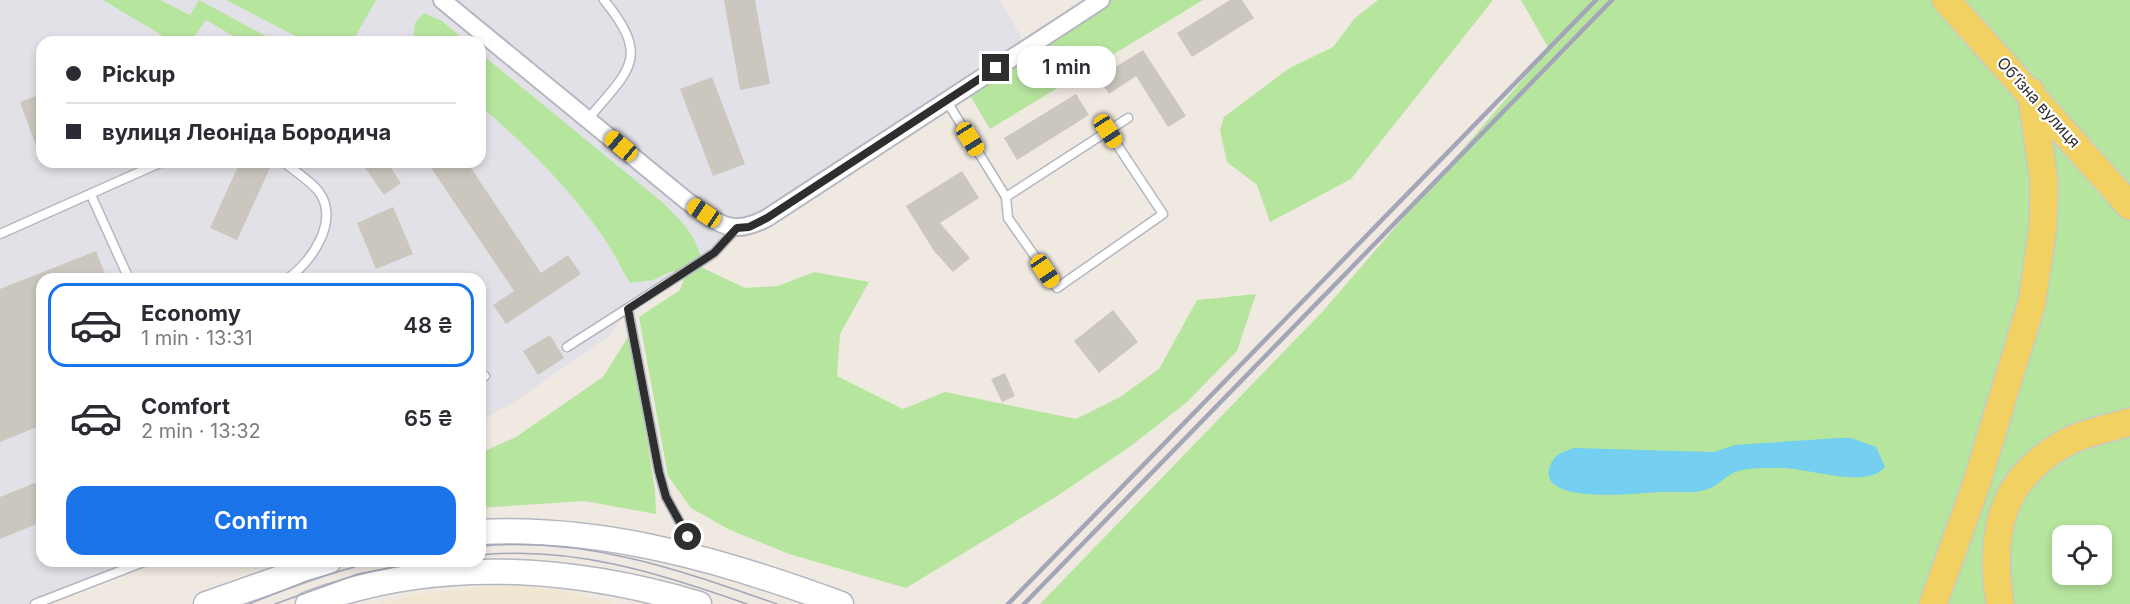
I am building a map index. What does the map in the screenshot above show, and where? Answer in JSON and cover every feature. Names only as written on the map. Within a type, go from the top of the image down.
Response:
[{"type":"main road","name":"Обʼїзна вулиця","points":[[1946,0],[2125,197]]},
{"type":"main road","points":[[1934,604],[1976,485],[2032,302],[2043,226],[2044,181],[2031,92]]},
{"type":"main road","points":[[2000,604],[1995,567],[1998,527],[2013,489],[2040,458],[2071,440],[2130,422]]},
{"type":"main road","points":[[486,532],[523,530],[575,533],[624,540],[699,558],[841,604]]},
{"type":"main road","points":[[209,603],[312,567]]},
{"type":"main road","points":[[308,604],[363,587],[406,578],[504,571],[590,578],[699,604]]},
{"type":"street","points":[[442,0],[687,201],[722,225],[737,228],[749,227],[767,218],[1101,0]]},
{"type":"lane","points":[[588,119],[627,72],[632,60],[630,40],[622,22],[604,0]]},
{"type":"lane","points":[[946,100],[1006,197],[1008,218],[1057,288],[1163,214],[1108,131]]},
{"type":"lane","points":[[1006,197],[1128,118]]},
{"type":"lane","points":[[0,234],[149,168]]},
{"type":"lane","points":[[291,168],[319,192],[325,208],[326,226],[313,253],[296,273]]},
{"type":"lane","points":[[91,195],[126,273]]},
{"type":"lane","points":[[567,347],[714,253],[737,228]]},
{"type":"lane","points":[[628,309],[666,497],[699,558]]},
{"type":"lane","points":[[35,604],[131,567]]},
{"type":"shaded area","points":[[0,0],[1000,0],[1028,49],[756,217],[736,217],[690,202],[737,228],[714,253],[628,309],[608,337],[514,402],[486,418],[486,273],[36,273],[36,567],[131,567],[35,604],[0,604]]},
{"type":"shaded area","points":[[502,584],[567,591],[613,604],[379,604],[413,595]]},
{"type":"green space","points":[[103,0],[160,0],[190,15],[199,0],[266,36],[233,36],[206,20],[194,36],[163,36]]},
{"type":"green space","points":[[226,0],[376,0],[355,36],[295,36]]},
{"type":"green space","points":[[1101,0],[1203,0],[990,129],[965,87]]},
{"type":"green space","points":[[1378,0],[1493,0],[1351,179],[1270,222],[1257,185],[1227,162],[1220,130],[1224,117],[1288,69],[1333,47],[1355,18]]},
{"type":"green space","points":[[1521,0],[2130,0],[2130,604],[1040,604],[1323,311],[1549,49]]},
{"type":"green space","points":[[424,13],[442,21],[460,36],[414,36],[415,23]]},
{"type":"green space","points":[[486,58],[662,202],[694,239],[703,268],[745,288],[778,286],[814,272],[869,282],[840,334],[837,376],[903,409],[945,392],[1076,419],[1120,397],[1159,369],[1197,300],[1256,294],[1237,351],[1186,403],[1128,448],[1054,498],[906,588],[789,554],[728,529],[691,508],[668,476],[639,317],[680,290],[685,276],[672,271],[653,280],[630,283],[603,237],[586,214],[558,181],[486,111]]},
{"type":"green space","points":[[630,334],[655,490],[656,514],[584,501],[486,508],[486,450],[516,437],[603,377]]},
{"type":"water","points":[[1851,438],[1876,447],[1885,467],[1876,474],[1865,477],[1836,476],[1791,469],[1745,469],[1735,472],[1703,491],[1612,495],[1573,492],[1558,487],[1550,479],[1550,466],[1554,459],[1559,454],[1574,448],[1714,452],[1735,445]]},
{"type":"building","points":[[724,0],[755,0],[770,84],[740,90]]},
{"type":"building","points":[[1230,0],[1242,0],[1254,18],[1192,57],[1177,33]]},
{"type":"building","points":[[1143,50],[1186,116],[1168,127],[1136,76],[1109,94],[1098,78]]},
{"type":"building","points":[[712,77],[745,164],[713,176],[680,89]]},
{"type":"building","points":[[1076,94],[1089,115],[1017,160],[1004,138]]},
{"type":"building","points":[[36,96],[36,146],[20,102]]},
{"type":"building","points":[[237,168],[270,168],[237,240],[210,228]]},
{"type":"building","points":[[365,168],[391,168],[401,183],[384,195]]},
{"type":"building","points":[[431,168],[471,168],[541,273],[568,255],[581,274],[506,324],[493,305],[514,291]]},
{"type":"building","points":[[962,171],[979,198],[940,223],[970,258],[953,272],[934,251],[906,206]]},
{"type":"building","points":[[393,207],[413,254],[376,269],[357,223]]},
{"type":"building","points":[[96,251],[105,273],[40,273]]},
{"type":"building","points":[[36,275],[36,427],[0,442],[0,289]]},
{"type":"building","points":[[1113,310],[1138,342],[1099,373],[1074,341]]},
{"type":"building","points":[[550,335],[564,358],[538,375],[523,351]]},
{"type":"building","points":[[1005,373],[1015,396],[1002,402],[991,379]]},
{"type":"building","points":[[36,482],[36,524],[0,539],[0,497]]},
{"type":"tram line","points":[[486,546],[520,544],[558,546],[632,558],[777,604]]},
{"type":"tram line","points":[[486,555],[549,554],[616,564],[649,572],[747,604]]},
{"type":"tram line","points":[[249,604],[307,581],[354,567]]},
{"type":"tram line","points":[[275,604],[358,574],[394,567]]},
{"type":"railway","points":[[1008,604],[1596,0]]},
{"type":"railway","points":[[1024,604],[1612,0]]},
{"type":"route","points":[[688,537],[666,497],[659,472],[628,309],[714,253],[737,228],[749,227],[767,218],[996,68]]}]
